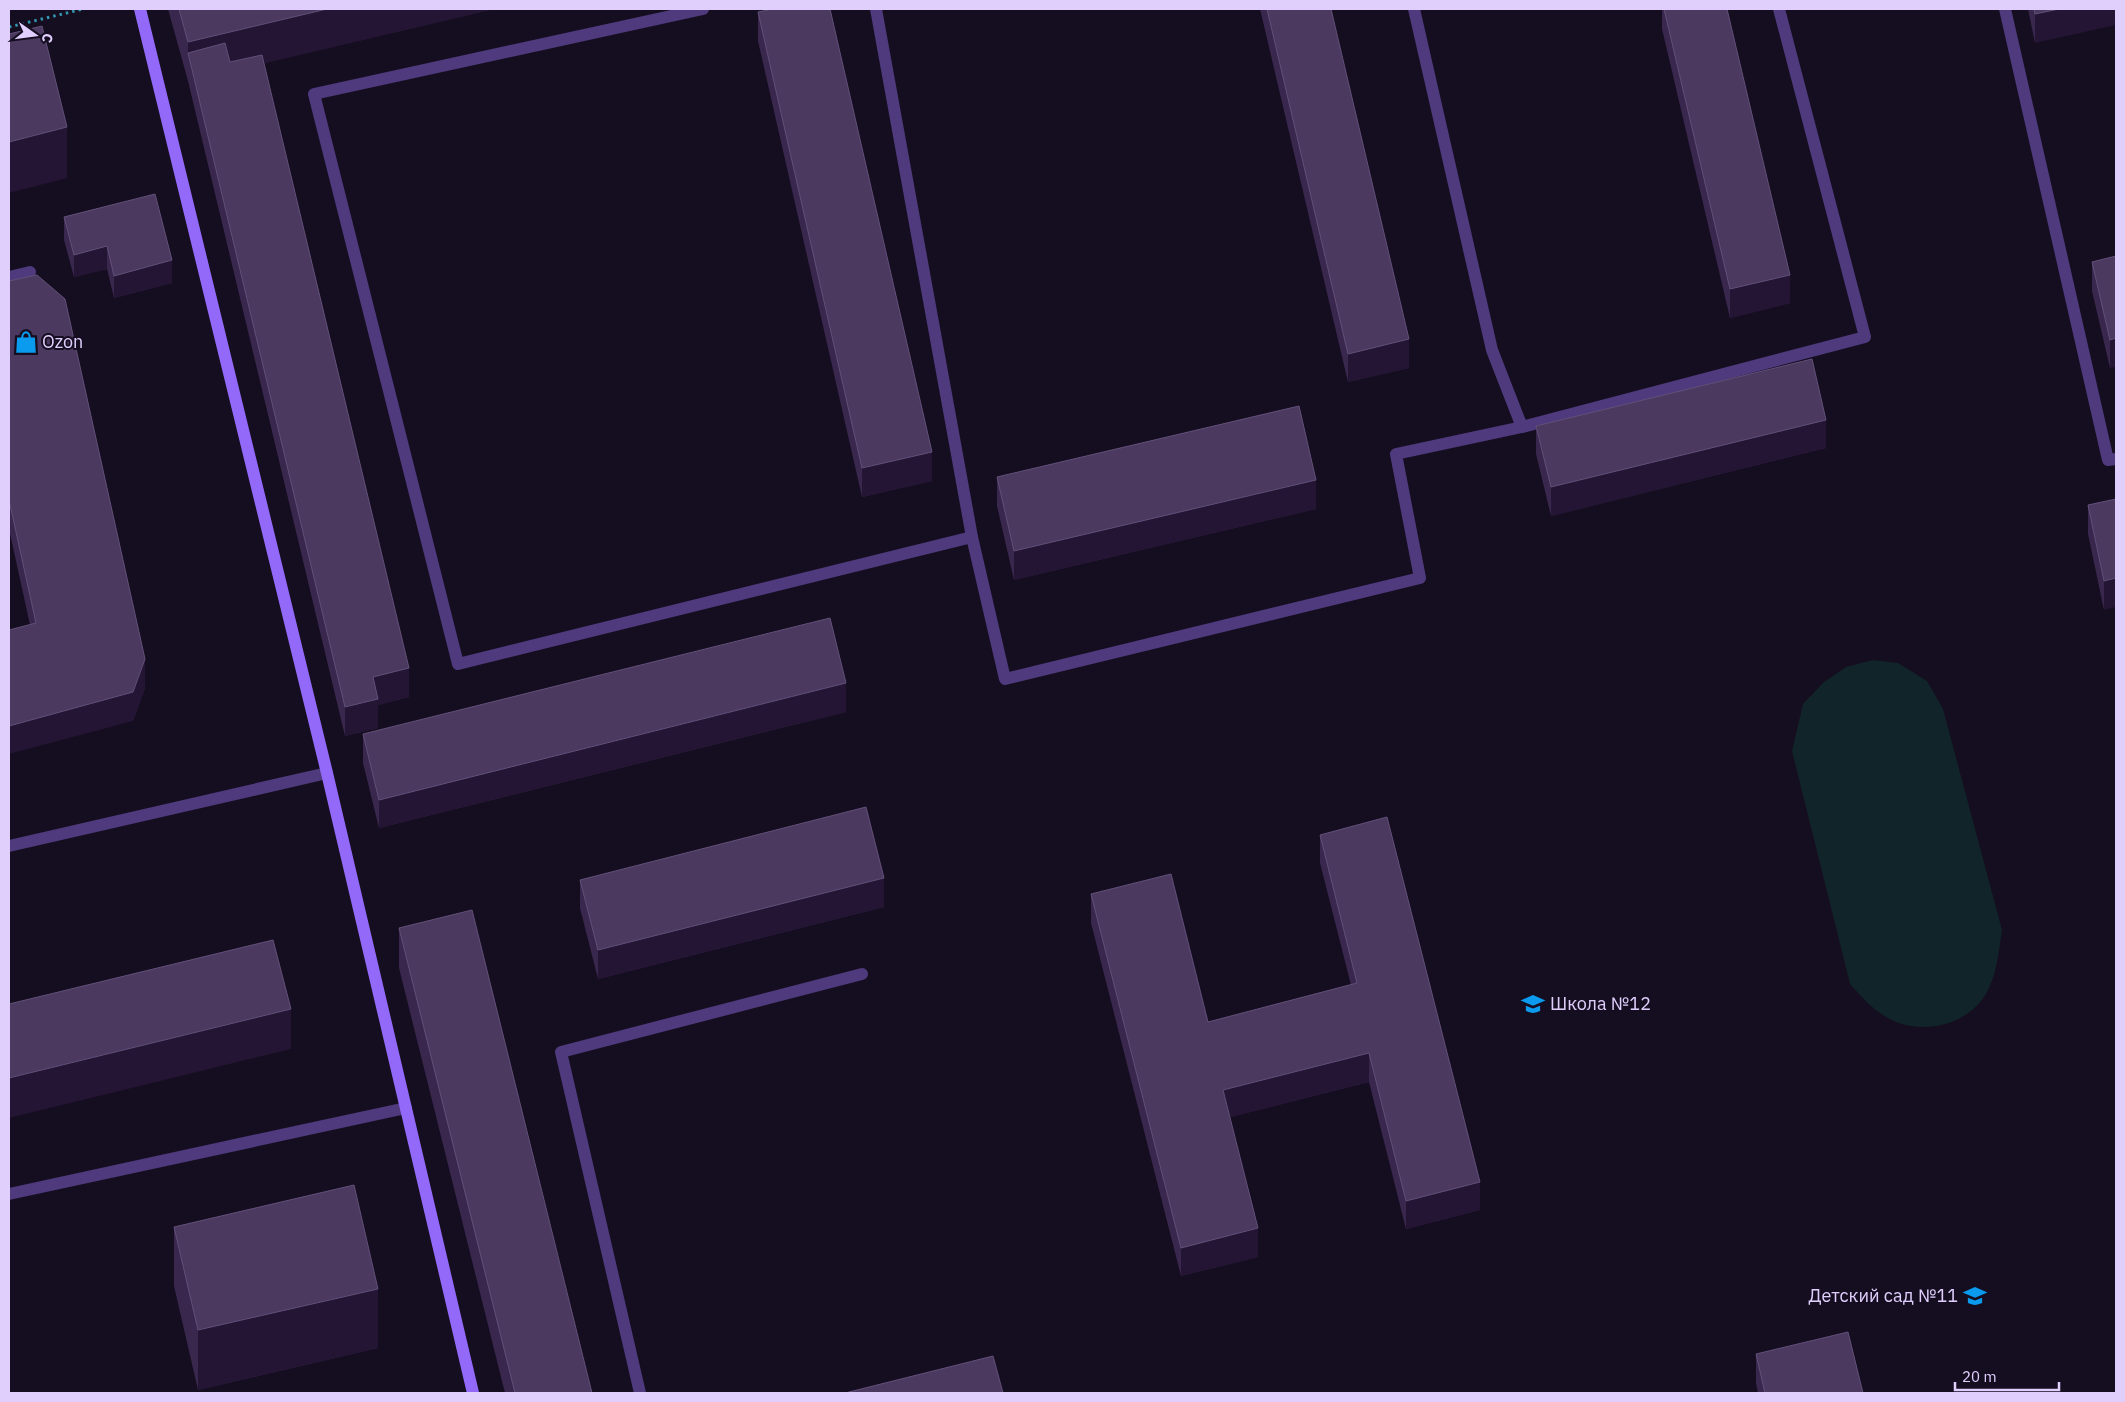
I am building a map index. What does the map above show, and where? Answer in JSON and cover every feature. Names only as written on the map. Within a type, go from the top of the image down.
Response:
[{"type":"street","points":[[140,9],[327,773],[473,1393]]},
{"type":"lane","points":[[703,9],[314,94],[458,664],[972,537]]},
{"type":"lane","points":[[876,9],[972,537],[1005,679],[1420,578],[1396,454],[1522,426],[1865,337],[1779,10]]},
{"type":"lane","points":[[1414,9],[1492,350],[1522,426]]},
{"type":"lane","points":[[2005,9],[2108,460],[2116,458]]},
{"type":"lane","points":[[9,277],[30,272]]},
{"type":"lane","points":[[9,846],[327,773]]},
{"type":"lane","points":[[640,1393],[561,1052],[862,974]]},
{"type":"lane","points":[[9,1194],[406,1108]]},
{"type":"path","points":[[9,27],[83,9]]},
{"type":"green space","points":[[1873,660],[1898,663],[1927,681],[1943,709],[2002,930],[1996,968],[1988,990],[1980,1003],[1969,1013],[1941,1025],[1911,1026],[1896,1022],[1865,1001],[1850,984],[1792,751],[1803,704],[1824,682],[1846,667]]},
{"type":"building","points":[[179,9],[327,9],[188,42]]},
{"type":"building","points":[[773,9],[830,9],[932,452],[862,468],[758,12]]},
{"type":"building","points":[[1267,9],[1331,9],[1409,339],[1348,354]]},
{"type":"building","points":[[1664,9],[1727,9],[1790,275],[1730,289]]},
{"type":"building","points":[[2034,9],[2059,9],[2035,14]]},
{"type":"building","points":[[42,26],[67,127],[9,142],[9,34]]},
{"type":"building","points":[[225,43],[230,62],[262,55],[409,668],[373,677],[378,699],[345,707],[188,53]]},
{"type":"building","points":[[155,194],[172,260],[114,276],[107,246],[74,255],[64,217]]},
{"type":"building","points":[[2116,256],[2116,338],[2110,340],[2092,262]]},
{"type":"building","points":[[37,275],[65,299],[145,659],[133,692],[9,726],[9,630],[36,623],[9,500],[9,281]]},
{"type":"building","points":[[1812,359],[1826,420],[1551,487],[1536,426]]},
{"type":"building","points":[[1299,406],[1316,480],[1014,551],[997,477]]},
{"type":"building","points":[[2116,499],[2116,578],[2104,581],[2088,505]]},
{"type":"building","points":[[830,618],[846,683],[379,800],[363,734]]},
{"type":"building","points":[[866,807],[884,878],[598,950],[580,880]]},
{"type":"building","points":[[1387,817],[1480,1182],[1406,1201],[1369,1053],[1223,1090],[1258,1228],[1181,1248],[1091,894],[1171,874],[1208,1022],[1357,983],[1320,835]]},
{"type":"building","points":[[472,910],[592,1393],[515,1393],[399,928]]},
{"type":"building","points":[[273,940],[291,1009],[9,1078],[9,1004]]},
{"type":"building","points":[[354,1185],[378,1289],[198,1330],[174,1227]]},
{"type":"building","points":[[1848,1332],[1863,1393],[1765,1393],[1756,1354]]},
{"type":"building","points":[[993,1356],[1003,1393],[845,1393]]},
{"type":"place","name":"Ozon","points":[[26,342]]},
{"type":"place","name":"Школа №12","points":[[1533,1004]]},
{"type":"place","name":"Детский сад №11","points":[[1975,1296]]}]
